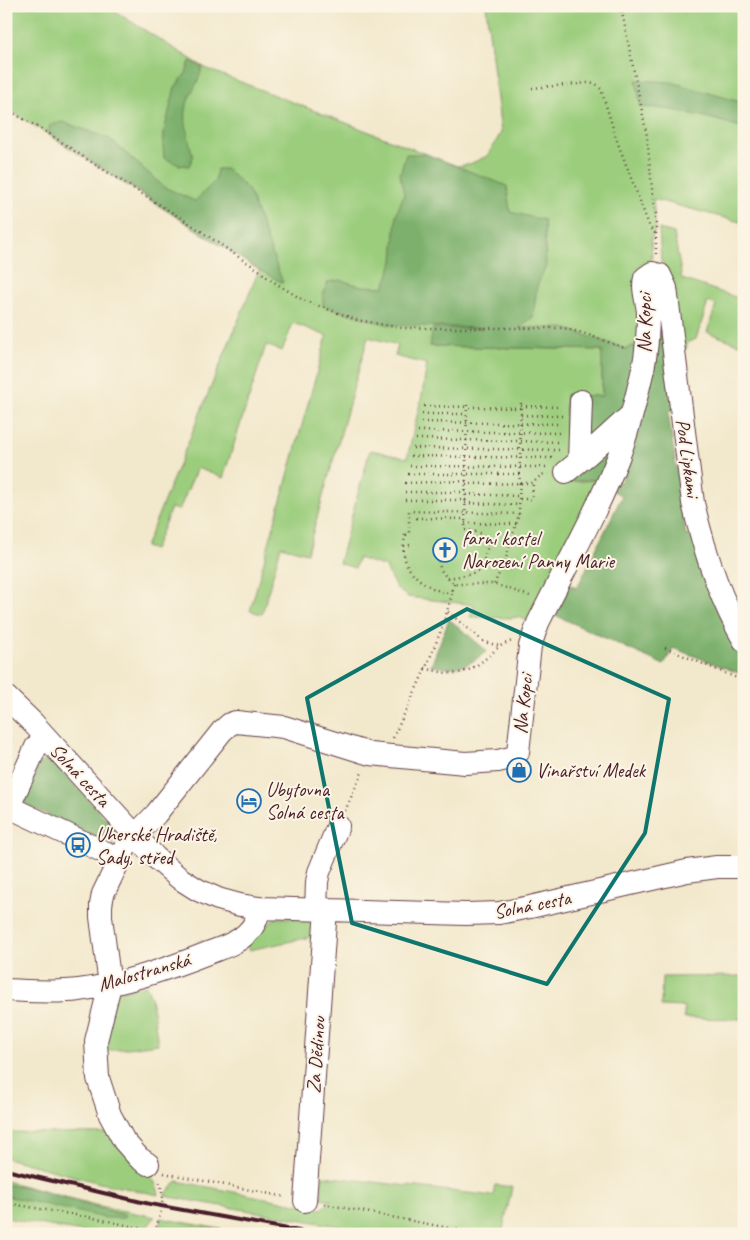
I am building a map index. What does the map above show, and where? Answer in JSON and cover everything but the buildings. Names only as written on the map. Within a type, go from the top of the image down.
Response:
[{"type":"street","name":"Na Kopci","points":[[135,835],[156,814],[222,731],[230,724],[245,722],[284,727],[378,754],[465,763],[510,760],[515,757],[518,752],[531,640],[618,458],[643,368],[648,330],[648,309],[644,280],[648,275],[655,273]]},
{"type":"street","name":"Pod Lipkami","points":[[655,273],[661,277],[666,288],[693,503],[702,538],[723,597],[744,640]]},
{"type":"street","points":[[563,463],[571,404]]},
{"type":"street","points":[[563,463],[632,413]]},
{"type":"street","name":"Solná cesta","points":[[6,698],[46,737],[167,868],[188,884],[208,895],[229,903],[259,908],[466,914],[499,913],[530,908],[686,871],[717,867],[744,867]]},
{"type":"street","points":[[46,737],[36,747],[7,810],[119,859]]},
{"type":"street","points":[[321,909],[317,882],[319,872],[338,826]]},
{"type":"street","points":[[135,835],[127,844],[103,894],[101,917],[110,985],[96,1041],[98,1078],[110,1115],[124,1141],[139,1158],[148,1164]]},
{"type":"street","name":"Malostranská","points":[[6,990],[39,992],[77,990],[110,985],[176,965],[238,941],[254,925],[259,908]]},
{"type":"street","name":"Za Dědinou","points":[[305,1201],[321,909]]},
{"type":"path","points":[[622,6],[647,136],[656,214],[655,273]]},
{"type":"path","points":[[532,88],[596,84],[600,89],[616,138],[650,228],[656,234]]},
{"type":"path","points":[[6,109],[48,133],[192,225],[259,270],[269,279],[303,300],[357,320],[402,328],[564,328],[626,349],[629,354]]},
{"type":"path","points":[[448,578],[472,574],[481,569],[489,542],[486,536],[477,531],[465,530],[467,400]]},
{"type":"path","points":[[494,584],[505,562],[519,514],[521,401]]},
{"type":"path","points":[[424,406],[520,407],[571,404]]},
{"type":"path","points":[[422,414],[467,414]]},
{"type":"path","points":[[520,415],[562,416]]},
{"type":"path","points":[[421,422],[561,424]]},
{"type":"path","points":[[418,430],[562,433]]},
{"type":"path","points":[[416,439],[561,442]]},
{"type":"path","points":[[413,448],[520,448],[563,463]]},
{"type":"path","points":[[411,456],[520,457],[563,463]]},
{"type":"path","points":[[410,466],[546,467],[563,463]]},
{"type":"path","points":[[405,492],[466,493],[532,499],[533,483],[541,475],[563,463]]},
{"type":"path","points":[[408,474],[520,474]]},
{"type":"path","points":[[405,483],[533,483]]},
{"type":"path","points":[[405,500],[520,505]]},
{"type":"path","points":[[454,584],[451,592],[446,593],[430,588],[408,567],[405,560],[404,546],[406,535],[409,534],[409,510],[519,514]]},
{"type":"path","points":[[416,518],[517,524]]},
{"type":"path","points":[[404,546],[410,545]]},
{"type":"path","points":[[439,561],[439,568],[454,584],[494,584],[548,603]]},
{"type":"path","points":[[338,826],[425,668],[448,612],[454,584]]},
{"type":"path","points":[[448,612],[484,642],[500,646]]},
{"type":"path","points":[[425,668],[440,672],[467,672],[500,646],[514,641],[531,640]]},
{"type":"path","points":[[665,648],[744,681]]},
{"type":"path","points":[[148,1164],[156,1170],[174,1175],[480,1234]]},
{"type":"path","points":[[148,1164],[160,1182],[163,1197],[161,1213],[155,1232]]},
{"type":"path","points":[[6,1203],[166,1234]]},
{"type":"path","points":[[506,1234],[538,1230]]},
{"type":"highlighted area","points":[[467,609],[669,699],[645,833],[547,984],[352,923],[307,698]]},
{"type":"green space","points":[[6,6],[106,6],[207,69],[457,166],[470,164],[487,156],[501,133],[486,6],[620,6],[622,11],[624,6],[733,6],[744,10],[744,223],[653,199],[656,228],[651,239],[652,258],[641,351],[633,346],[626,349],[564,328],[430,346],[602,350],[602,396],[566,395],[566,482],[598,480],[530,622],[519,617],[470,617],[475,605],[408,597],[397,589],[386,567],[358,558],[355,568],[339,563],[370,450],[407,458],[422,395],[427,364],[395,356],[398,345],[368,337],[307,553],[281,546],[262,614],[250,611],[327,336],[293,323],[282,351],[266,345],[223,478],[197,468],[179,510],[171,508],[154,550],[145,547],[259,270],[6,109]]},
{"type":"green space","points":[[190,61],[202,67],[186,111],[186,126],[193,157],[189,166],[179,165],[164,158],[163,146],[164,132],[175,87],[186,73]]},
{"type":"green space","points":[[636,80],[671,82],[744,103],[744,128],[680,111],[641,107]]},
{"type":"green space","points":[[63,122],[110,139],[164,187],[195,201],[215,181],[217,169],[227,169],[249,191],[283,283],[259,270],[48,133],[50,125]]},
{"type":"green space","points":[[406,154],[426,154],[507,186],[510,212],[544,220],[546,266],[537,286],[533,317],[519,328],[564,328],[626,349],[633,346],[642,352],[602,479],[566,482],[566,395],[602,396],[602,350],[430,346],[433,328],[483,328],[389,325],[323,306],[323,295],[328,282],[340,280],[361,286],[384,287],[393,262],[396,215],[404,194],[400,175]]},
{"type":"green space","points":[[659,229],[674,233],[682,279],[744,300],[744,346],[707,332],[716,305],[708,302],[696,339],[688,342],[686,349],[682,348],[666,271],[661,260]]},
{"type":"green space","points":[[654,288],[676,411],[668,412],[686,536],[694,535],[740,647],[744,651],[744,675],[673,648],[664,665],[555,615],[567,584],[577,588],[622,496],[612,490],[616,481],[621,482],[638,429]]},
{"type":"green space","points":[[449,619],[487,651],[473,661],[461,666],[431,666]]},
{"type":"green space","points":[[51,760],[115,828],[112,842],[108,845],[25,804],[24,796],[40,763]]},
{"type":"green space","points":[[276,918],[312,918],[318,924],[316,936],[249,950],[246,943]]},
{"type":"green space","points":[[744,976],[744,1019],[684,1018],[684,1007],[661,1006],[662,977]]},
{"type":"green space","points":[[146,985],[151,997],[158,1044],[104,1051],[114,993]]},
{"type":"green space","points":[[6,1132],[112,1133],[147,1171],[157,1187],[159,1195],[100,1183],[6,1158]]},
{"type":"green space","points":[[323,1176],[493,1196],[495,1185],[512,1187],[502,1234],[384,1234],[164,1196],[177,1181],[322,1209],[331,1200],[321,1198]]},
{"type":"green space","points":[[6,1181],[95,1205],[155,1217],[148,1226],[146,1233],[148,1234],[93,1234],[6,1218]]},
{"type":"green space","points":[[6,1185],[23,1186],[125,1215],[123,1218],[106,1218],[6,1196]]},
{"type":"green space","points":[[160,1218],[248,1234],[161,1234]]},
{"type":"railway","points":[[6,1170],[150,1204],[316,1234]]},
{"type":"place","name":"farní kostel Narození Panny Marie","points":[[445,550]]},
{"type":"place","name":"Vinařství Medek","points":[[519,770]]},
{"type":"place","name":"Ubytovna Solná cesta","points":[[249,801]]},
{"type":"place","name":"Uherské Hradiště, Sady, střed","points":[[78,845]]}]
